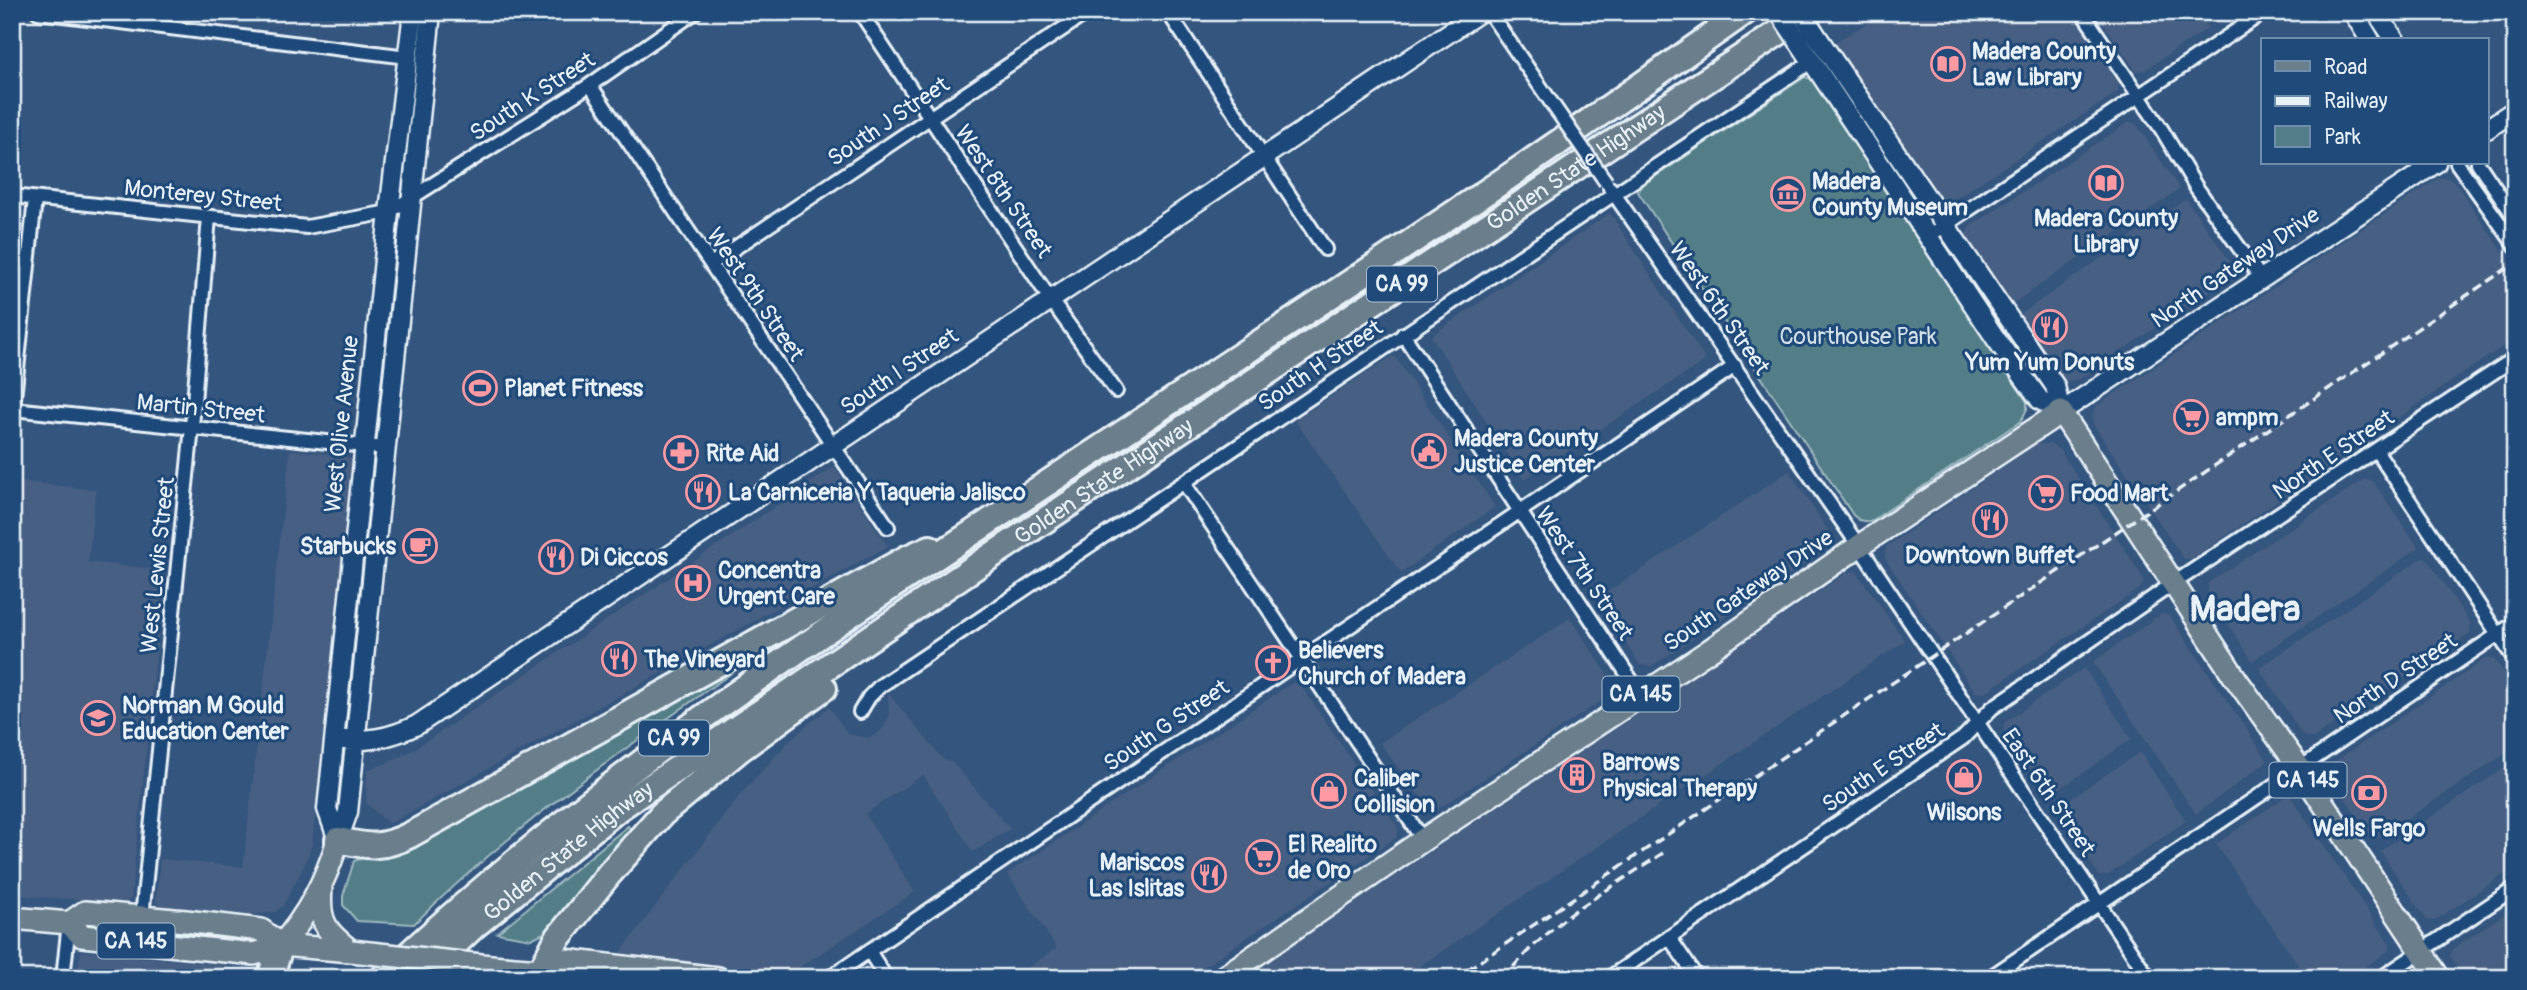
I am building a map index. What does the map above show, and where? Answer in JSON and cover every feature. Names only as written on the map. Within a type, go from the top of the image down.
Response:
[{"type":"highway","name":"Golden State Highway","points":[[383,978],[441,923],[596,795],[702,717],[985,525],[1485,193],[1745,12]]},
{"type":"highway","name":"Golden State Highway","points":[[419,978],[474,926],[619,808],[994,554],[1812,22]]},
{"type":"highway","points":[[338,840],[372,847],[403,839],[907,558],[985,525]]},
{"type":"highway","points":[[543,975],[557,939],[662,814],[739,750],[935,604],[994,554]]},
{"type":"highway","points":[[270,978],[281,945]]},
{"type":"main road","name":"West Olive Avenue","points":[[338,840],[327,809],[389,212],[413,12]]},
{"type":"main road","name":"West Olive Avenue","points":[[281,945],[297,926],[321,886],[348,812],[431,12]]},
{"type":"main road","name":"South I Street","points":[[335,739],[370,741],[398,734],[417,724],[1480,12]]},
{"type":"main road","points":[[1779,12],[1811,62],[2055,386],[2061,412]]},
{"type":"main road","points":[[1801,12],[1812,22],[1937,231]]},
{"type":"main road","points":[[2353,12],[2370,38]]},
{"type":"main road","points":[[2376,12],[2394,38]]},
{"type":"main road","points":[[1811,62],[1828,52]]},
{"type":"main road","points":[[2488,128],[2515,110]]},
{"type":"main road","name":"North Gateway Drive","points":[[2061,412],[2434,164]]},
{"type":"main road","name":"South Gateway Drive","points":[[1222,978],[2061,412]]},
{"type":"main road","name":"CA 145","points":[[2061,412],[2236,679],[2299,767],[2439,978]]},
{"type":"main road","points":[[321,886],[324,926],[330,935],[351,951]]},
{"type":"main road","name":"CA 145","points":[[12,918],[69,923],[85,912],[142,917],[261,930],[281,945]]},
{"type":"main road","name":"CA 145","points":[[69,923],[82,936],[254,954],[281,945],[543,975],[565,960],[718,978]]},
{"type":"street","points":[[38,12],[408,57]]},
{"type":"street","name":"South K Street","points":[[389,212],[590,85],[695,12]]},
{"type":"street","name":"West 8th Street","points":[[860,12],[1050,299],[1116,391]]},
{"type":"street","name":"South J Street","points":[[711,264],[1088,12]]},
{"type":"street","points":[[1168,12],[1325,249]]},
{"type":"street","name":"West 6th Street","points":[[1489,12],[1859,546],[1914,630]]},
{"type":"street","points":[[2082,12],[2162,130],[2196,187],[2261,278]]},
{"type":"street","points":[[1937,231],[2264,12]]},
{"type":"street","name":"South H Street","points":[[860,712],[880,685],[1403,334],[1610,188],[1811,62]]},
{"type":"street","name":"West 9th Street","points":[[590,85],[888,527]]},
{"type":"street","points":[[2457,164],[2515,245]]},
{"type":"street","points":[[2479,164],[2515,218]]},
{"type":"street","name":"Monterey Street","points":[[12,196],[307,227],[389,212]]},
{"type":"street","points":[[12,417],[35,199]]},
{"type":"street","name":"West Lewis Street","points":[[142,917],[192,427],[209,217]]},
{"type":"street","name":"West 7th Street","points":[[1403,334],[1641,695]]},
{"type":"street","name":"North E Street","points":[[2174,583],[2515,358]]},
{"type":"street","name":"South G Street","points":[[829,978],[1735,366]]},
{"type":"street","name":"Martin Street","points":[[13,409],[384,448]]},
{"type":"street","points":[[2376,450],[2515,660]]},
{"type":"street","points":[[1184,483],[1423,840]]},
{"type":"street","name":"South E Street","points":[[1609,978],[1964,737],[1992,708],[2174,583]]},
{"type":"street","name":"North D Street","points":[[1989,978],[2515,623]]},
{"type":"street","name":"East 6th Street","points":[[1914,630],[2149,978]]},
{"type":"street","points":[[2381,978],[2515,888]]},
{"type":"street","points":[[63,978],[69,923]]},
{"type":"street","points":[[1670,937],[1697,978]]},
{"type":"street","points":[[869,951],[886,978]]},
{"type":"shaded area","points":[[1886,12],[2072,12],[2118,84],[2118,92],[1949,203],[1941,202],[1834,43]]},
{"type":"shaded area","points":[[2095,12],[2198,12],[2208,28],[2145,70],[2136,71]]},
{"type":"shaded area","points":[[2129,122],[2136,124],[2180,189],[2011,305],[1966,237],[1968,228]]},
{"type":"shaded area","points":[[2439,178],[2454,181],[2515,270],[2515,338],[2192,559],[2184,559],[2093,424],[2092,416],[2096,406]]},
{"type":"shaded area","points":[[2186,199],[2234,267],[2232,276],[2080,379],[2067,381],[2060,377],[2018,316]]},
{"type":"shaded area","points":[[1610,213],[1706,360],[1524,480],[1431,336]]},
{"type":"shaded area","points":[[1394,355],[1495,507],[1401,573],[1295,420]]},
{"type":"shaded area","points":[[2036,444],[2050,444],[2060,450],[2144,579],[2141,588],[1984,693],[1975,692],[1884,557],[1886,547]]},
{"type":"shaded area","points":[[290,450],[343,455],[352,459],[354,469],[312,844],[305,864],[283,906],[275,912],[252,915],[160,906],[156,902],[160,859],[243,867]]},
{"type":"shaded area","points":[[834,467],[888,546],[389,824],[366,803],[367,770],[413,750]]},
{"type":"shaded area","points":[[1789,471],[1831,535],[1829,548],[1652,666],[1640,665],[1597,599]]},
{"type":"shaded area","points":[[2365,479],[2372,480],[2419,548],[2252,661],[2208,593],[2208,583]]},
{"type":"shaded area","points":[[18,481],[96,490],[88,562],[165,570],[131,899],[124,903],[12,895],[12,542]]},
{"type":"shaded area","points":[[2425,556],[2471,624],[2470,634],[2313,738],[2304,737],[2259,668]]},
{"type":"shaded area","points":[[1856,571],[1905,641],[1402,978],[1242,978],[1848,572]]},
{"type":"shaded area","points":[[2161,614],[2169,615],[2268,761],[2196,814],[2093,662]]},
{"type":"shaded area","points":[[1570,618],[1618,690],[1432,813],[1380,743]]},
{"type":"shaded area","points":[[2487,658],[2495,660],[2515,689],[2515,747],[2374,841],[2328,773],[2327,767]]},
{"type":"shaded area","points":[[2084,668],[2132,739],[2048,797],[2003,729],[2005,722]]},
{"type":"shaded area","points":[[1292,683],[1300,684],[1398,828],[1397,837],[1187,978],[1012,978],[1057,948],[1007,874]]},
{"type":"shaded area","points":[[888,693],[943,759],[952,762],[1010,829],[973,852],[923,775],[865,814],[915,892],[795,970],[783,973],[620,953],[739,796],[793,737],[829,707],[848,734],[867,738],[876,735],[889,716]]},
{"type":"shaded area","points":[[2140,752],[2186,821],[2108,875],[2099,876],[2056,808]]},
{"type":"shaded area","points":[[2515,761],[2515,867],[2434,921],[2427,920],[2380,851]]},
{"type":"shaded area","points":[[2285,797],[2291,797],[2390,944],[2390,950],[2349,978],[2307,978],[2216,844]]},
{"type":"shaded area","points":[[2515,907],[2515,978],[2466,978],[2450,956],[2452,949]]},
{"type":"shaded area","points":[[81,951],[227,965],[226,978],[77,978]]},
{"type":"green space","name":"Courthouse Park","points":[[1805,77],[1811,79],[2027,402],[2027,409],[2021,421],[1870,522],[1859,520],[1853,515],[1638,192],[1644,184]]},
{"type":"green space","points":[[731,662],[736,670],[529,822],[414,924],[357,921],[343,905],[343,896],[354,861]]},
{"type":"green space","points":[[628,826],[634,833],[550,930],[531,939],[497,933]]},
{"type":"railway","points":[[1455,978],[2515,263]]},
{"type":"railway","points":[[1503,978],[1530,949],[1570,914],[1663,853]]},
{"type":"place","name":"Madera County Law Library","points":[[1948,64]]},
{"type":"place","name":"Madera County Library","points":[[2106,183]]},
{"type":"place","name":"Madera County Museum","points":[[1788,194]]},
{"type":"place","name":"Yum Yum Donuts","points":[[2050,327]]},
{"type":"place","name":"Planet Fitness","points":[[480,388]]},
{"type":"place","name":"ampm","points":[[2191,417]]},
{"type":"place","name":"Madera County Justice Center","points":[[1429,451]]},
{"type":"place","name":"Rite Aid","points":[[681,453]]},
{"type":"place","name":"La Carniceria Y Taqueria Jalisco","points":[[703,492]]},
{"type":"place","name":"Food Mart","points":[[2046,493]]},
{"type":"place","name":"Downtown Buffet","points":[[1990,520]]},
{"type":"place","name":"Starbucks","points":[[420,546]]},
{"type":"place","name":"Di Ciccos","points":[[556,557]]},
{"type":"place","name":"Concentra Urgent Care","points":[[693,583]]},
{"type":"place","name":"The Vineyard","points":[[619,659]]},
{"type":"place","name":"Believers Church of Madera","points":[[1273,663]]},
{"type":"place","name":"Norman M Gould Education Center","points":[[98,718]]},
{"type":"place","name":"Barrows Physical Therapy","points":[[1577,775]]},
{"type":"place","name":"Wilsons","points":[[1964,777]]},
{"type":"place","name":"Caliber Collision","points":[[1329,791]]},
{"type":"place","name":"Wells Fargo","points":[[2369,793]]},
{"type":"place","name":"El Realito de Oro","points":[[1263,857]]},
{"type":"place","name":"Mariscos Las Islitas","points":[[1209,875]]},
{"type":"district","name":"Madera","points":[[2245,608]]}]
